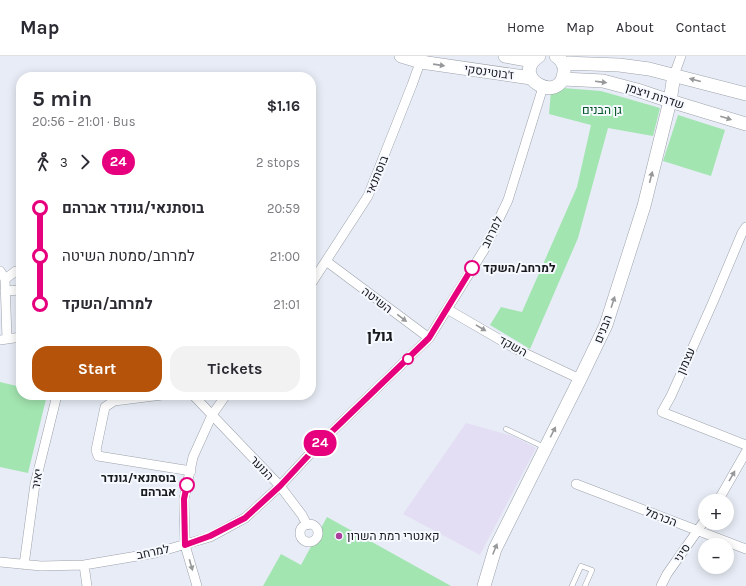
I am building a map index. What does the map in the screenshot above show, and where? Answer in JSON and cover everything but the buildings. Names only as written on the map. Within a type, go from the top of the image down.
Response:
[{"type":"street","name":"ז'בוטינסקי","points":[[401,56],[531,78]]},
{"type":"street","name":"ז'בוטינסקי","points":[[505,56],[536,59]]},
{"type":"street","name":"הבנים","points":[[484,586],[495,549],[606,325],[644,206],[670,102],[674,74],[681,56]]},
{"type":"street","name":"בוסתנאי","points":[[316,276],[368,196],[422,59]]},
{"type":"street","points":[[536,59],[530,66],[531,78],[538,86],[543,87],[554,86],[562,79],[564,74],[559,59]]},
{"type":"street","name":"שדרות ויצמן","points":[[559,59],[619,64],[649,69],[674,74],[746,94]]},
{"type":"street","name":"שדרות ויצמן","points":[[562,79],[603,81],[746,124]]},
{"type":"street","name":"למרחב","points":[[0,562],[24,565],[84,565],[155,553],[185,545],[210,536],[245,518],[280,486],[321,442],[429,338],[484,250],[508,200],[543,87]]},
{"type":"street","name":"עצמון","points":[[746,227],[742,233],[671,396],[662,412],[746,445]]},
{"type":"street","name":"השיטה","points":[[326,261],[429,338]]},
{"type":"street","points":[[0,271],[5,280],[4,339],[16,338]]},
{"type":"street","points":[[5,280],[16,271]]},
{"type":"street","points":[[5,291],[16,290]]},
{"type":"street","name":"השקד","points":[[447,309],[516,349],[580,379]]},
{"type":"street","name":"יאיר","points":[[24,565],[35,484],[56,400]]},
{"type":"street","points":[[128,400],[114,402],[105,407],[96,450],[98,456],[191,471]]},
{"type":"street","name":"הנוער","points":[[198,400],[280,486],[302,515],[307,525]]},
{"type":"street","points":[[197,586],[185,545],[184,499],[193,457],[212,415],[222,400]]},
{"type":"street","points":[[722,494],[746,452]]},
{"type":"street","name":"הכרמל","points":[[576,484],[746,549]]},
{"type":"street","name":"סיני","points":[[661,586],[697,530]]},
{"type":"street","points":[[84,565],[87,586]]},
{"type":"lane","points":[[506,429],[545,448]]},
{"type":"lane","points":[[572,586],[581,566],[592,570],[585,586]]},
{"type":"shaded area","points":[[466,423],[513,436],[536,448],[480,555],[403,514]]},
{"type":"green space","name":"גן הבנים","points":[[563,88],[601,91],[660,108],[653,136],[608,128],[578,238],[530,349],[490,325],[501,307],[522,312],[577,187],[591,125],[549,114],[551,91]]},
{"type":"green space","points":[[678,115],[725,130],[711,176],[663,161]]},
{"type":"green space","points":[[0,382],[16,386],[16,400],[46,400],[28,473],[0,467]]},
{"type":"green space","name":"קאנטרי רמת השרון","points":[[327,517],[451,586],[263,586],[281,554],[301,565]]},
{"type":"bus line","name":"24","points":[[187,485],[184,499],[185,545],[210,536],[245,518],[280,486],[321,442],[406,362],[429,338],[472,268]]},
{"type":"place","name":"למרחב/השקד","points":[[472,268]]},
{"type":"place","name":"בוסתנאי/גונדר אברהם","points":[[187,485]]},
{"type":"place","name":"קאנטרי רמת השרון","points":[[339,536]]},
{"type":"district","name":"גולן","points":[[380,335]]}]
